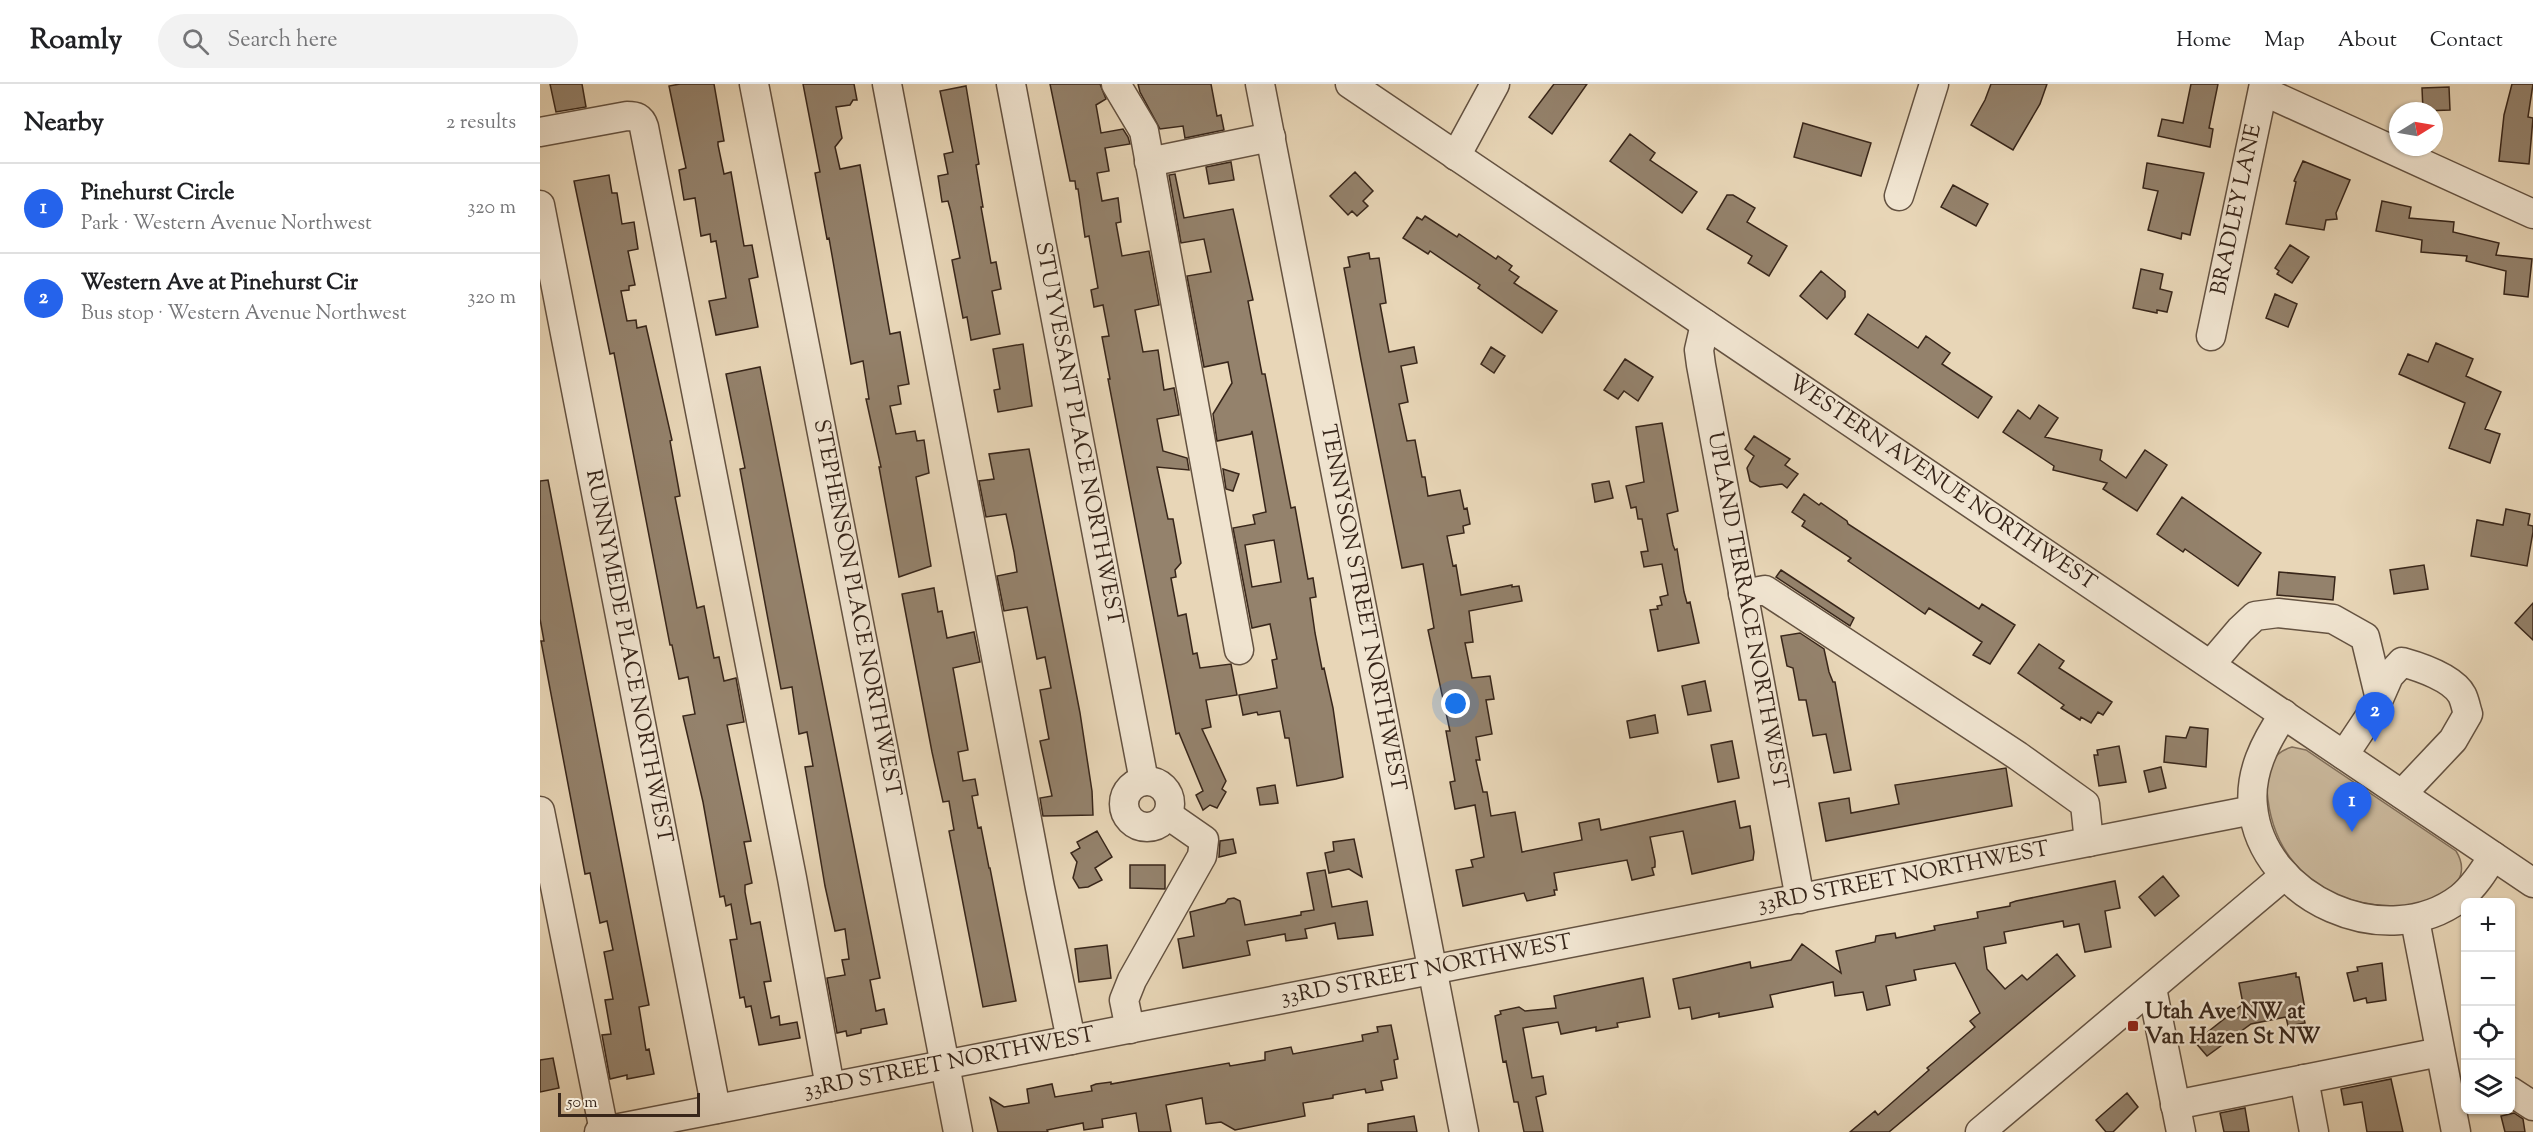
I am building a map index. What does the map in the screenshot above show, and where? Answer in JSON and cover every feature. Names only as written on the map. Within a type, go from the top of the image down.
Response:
[{"type":"street","name":"STEPHENSON PLACE NORTHWEST","points":[[754,84],[958,1132]]},
{"type":"street","points":[[887,84],[1071,1040]]},
{"type":"street","name":"STUYVESANT PLACE NORTHWEST","points":[[1011,84],[1144,781]]},
{"type":"street","points":[[1116,84],[1144,130],[1239,650]]},
{"type":"street","name":"TENNYSON STREET NORTHWEST","points":[[1260,84],[1464,1132]]},
{"type":"street","name":"WESTERN AVENUE NORTHWEST","points":[[1350,84],[2533,883]]},
{"type":"street","points":[[1456,156],[1495,84]]},
{"type":"street","points":[[1899,196],[1934,84]]},
{"type":"street","points":[[2263,87],[2533,214]]},
{"type":"street","name":"BRADLEY LANE","points":[[2211,336],[2263,87]]},
{"type":"street","points":[[540,132],[627,116],[642,120],[792,878],[830,1087]]},
{"type":"street","points":[[1149,162],[1271,137]]},
{"type":"street","name":"RUNNYMEDE PLACE NORTHWEST","points":[[540,205],[716,1109]]},
{"type":"street","name":"UPLAND TERRACE NORTHWEST","points":[[1705,324],[1699,350],[1701,365],[1800,899]]},
{"type":"street","points":[[1743,594],[1765,590],[2018,756],[2085,804],[2089,842]]},
{"type":"street","points":[[2211,664],[2255,616],[2278,613],[2333,619],[2402,662],[2427,670],[2451,684],[2461,693],[2468,714],[2453,740],[2402,794]]},
{"type":"street","points":[[2365,637],[2379,695]]},
{"type":"street","points":[[2344,755],[2365,726],[2389,676],[2402,662]]},
{"type":"street","points":[[2284,714],[2261,754],[2254,779],[2253,810],[2265,846],[2285,875],[2316,899],[2345,913],[2386,922],[2415,920],[2444,908],[2464,894],[2481,876],[2493,856]]},
{"type":"street","points":[[1144,781],[1151,781],[1164,788],[1170,801],[1163,821],[1149,827],[1141,826],[1129,817],[1124,802],[1126,795],[1136,784],[1144,781]]},
{"type":"street","name":"33RD STREET NORTHWEST","points":[[601,1132],[2253,810]]},
{"type":"street","points":[[540,811],[601,1132]]},
{"type":"street","points":[[1130,1029],[1124,1000],[1132,980],[1202,856],[1204,840],[1167,815]]},
{"type":"street","points":[[1980,1132],[2285,875]]},
{"type":"street","points":[[2415,920],[2440,1052],[2456,1082],[2456,1132]]},
{"type":"street","points":[[2152,988],[2181,1132]]},
{"type":"street","points":[[2175,1105],[2440,1052]]},
{"type":"street","points":[[2304,1079],[2314,1132]]},
{"type":"street","points":[[2515,1094],[2533,1106]]},
{"type":"shaded area","points":[[2292,747],[2306,750],[2456,851],[2461,875],[2446,893],[2418,904],[2382,906],[2343,897],[2307,876],[2280,841],[2267,790],[2271,763],[2279,753]]},
{"type":"building","points":[[550,84],[582,84],[586,107],[556,112]]},
{"type":"building","points":[[714,84],[724,141],[718,142],[718,145],[724,174],[731,172],[744,246],[752,245],[758,277],[749,279],[758,327],[716,335],[709,301],[726,298],[716,241],[711,242],[710,234],[701,236],[695,198],[684,200],[679,170],[686,168],[669,86]]},
{"type":"building","points":[[803,84],[854,84],[857,100],[853,100],[850,105],[836,107],[842,138],[835,147],[840,169],[860,165],[890,334],[900,332],[909,384],[898,386],[901,404],[890,406],[896,434],[915,431],[917,441],[924,440],[929,473],[916,477],[931,566],[899,577],[879,467],[881,467],[866,399],[869,399],[863,361],[851,364],[815,173],[820,172]]},
{"type":"building","points":[[1050,84],[1100,84],[1106,99],[1096,105],[1101,133],[1123,129],[1130,144],[1105,148],[1109,171],[1097,173],[1102,201],[1118,198],[1121,222],[1116,223],[1122,256],[1149,251],[1159,305],[1135,310],[1143,352],[1158,350],[1164,390],[1174,388],[1179,415],[1157,419],[1163,451],[1187,458],[1189,470],[1157,467],[1168,519],[1173,519],[1181,563],[1175,570],[1176,577],[1171,578],[1178,616],[1186,614],[1193,654],[1197,653],[1200,668],[1231,664],[1237,695],[1206,700],[1211,727],[1202,729],[1226,781],[1222,789],[1226,792],[1217,808],[1210,805],[1203,810],[1196,795],[1203,791],[1179,733],[1176,734],[1108,379],[1110,379],[1102,337],[1109,336],[1103,305],[1094,307],[1091,290],[1098,288],[1089,236],[1085,237],[1078,189],[1076,189],[1075,181],[1070,181]]},
{"type":"building","points":[[1138,84],[1211,84],[1217,116],[1221,115],[1224,130],[1185,138],[1183,126],[1160,129]]},
{"type":"building","points":[[1554,84],[1587,84],[1552,134],[1529,117]]},
{"type":"building","points":[[1991,84],[2047,84],[2040,104],[2013,150],[1971,125]]},
{"type":"building","points":[[2191,84],[2218,84],[2209,128],[2213,129],[2210,147],[2158,136],[2162,119],[2183,123]]},
{"type":"building","points":[[2512,84],[2533,84],[2528,117],[2533,118],[2529,164],[2499,161],[2504,115]]},
{"type":"building","points":[[966,86],[979,164],[976,165],[983,207],[981,207],[991,263],[996,262],[1001,289],[992,291],[1000,334],[971,340],[967,317],[963,318],[952,260],[960,258],[951,212],[948,201],[942,202],[938,176],[948,174],[944,154],[953,152],[940,91]]},
{"type":"building","points":[[2449,87],[2450,110],[2443,110],[2443,102],[2423,102],[2422,88]]},
{"type":"building","points":[[1803,123],[1871,143],[1861,176],[1794,157]]},
{"type":"building","points":[[1630,134],[1655,153],[1650,160],[1697,192],[1682,213],[1610,161]]},
{"type":"building","points":[[2303,161],[2350,180],[2336,213],[2337,219],[2326,220],[2324,230],[2286,224],[2296,182],[2294,181]]},
{"type":"building","points":[[1231,162],[1234,180],[1209,184],[1206,167]]},
{"type":"building","points":[[2147,163],[2204,173],[2190,235],[2182,233],[2181,239],[2148,230],[2158,191],[2143,188]]},
{"type":"building","points":[[1355,172],[1373,191],[1363,201],[1368,206],[1357,216],[1352,211],[1348,215],[1330,196]]},
{"type":"building","points":[[1175,174],[1184,218],[1233,209],[1253,300],[1248,301],[1262,374],[1265,374],[1291,508],[1295,507],[1308,579],[1313,578],[1316,597],[1310,598],[1315,633],[1333,708],[1343,777],[1336,779],[1297,786],[1289,738],[1285,738],[1280,711],[1243,715],[1239,695],[1277,688],[1272,660],[1277,659],[1270,624],[1252,628],[1233,528],[1255,524],[1253,515],[1266,512],[1252,431],[1251,434],[1217,441],[1213,414],[1232,383],[1228,362],[1204,367],[1187,276],[1211,272],[1204,239],[1181,243],[1169,175]],"holes":[[[1274,540],[1281,582],[1252,587],[1245,545]]]},
{"type":"building","points":[[609,175],[612,193],[617,193],[622,224],[634,222],[638,249],[628,251],[635,285],[629,286],[629,290],[621,291],[627,321],[636,320],[637,328],[646,326],[672,440],[670,441],[680,496],[675,497],[697,608],[704,606],[714,658],[719,657],[724,681],[736,678],[744,722],[727,725],[751,841],[744,842],[752,883],[745,885],[745,892],[751,924],[760,922],[771,981],[764,982],[771,1018],[779,1016],[780,1025],[797,1022],[800,1038],[759,1045],[751,1006],[746,1007],[744,997],[740,998],[730,940],[737,939],[731,904],[726,906],[724,896],[720,897],[703,802],[683,716],[695,714],[688,677],[679,679],[672,645],[670,645],[614,353],[610,354],[574,181]]},
{"type":"building","points":[[1953,185],[1988,204],[1976,226],[1941,207]]},
{"type":"building","points":[[1727,195],[1733,195],[1755,208],[1747,222],[1787,246],[1769,276],[1748,263],[1752,256],[1707,229]]},
{"type":"building","points":[[2382,201],[2411,207],[2409,218],[2454,222],[2453,232],[2499,243],[2496,255],[2532,259],[2528,297],[2504,294],[2506,271],[2466,261],[2467,256],[2421,252],[2422,240],[2376,231]]},
{"type":"building","points":[[1425,216],[1457,237],[1459,234],[1496,259],[1498,256],[1512,266],[1509,270],[1519,277],[1514,283],[1557,311],[1542,333],[1478,288],[1480,285],[1430,251],[1428,254],[1403,238],[1417,217],[1422,220]]},
{"type":"building","points":[[2290,245],[2309,257],[2292,283],[2277,274],[2279,271],[2275,268]]},
{"type":"building","points":[[1369,253],[1370,259],[1379,258],[1386,303],[1380,304],[1389,352],[1414,347],[1417,363],[1401,366],[1408,402],[1399,404],[1407,441],[1415,440],[1428,496],[1460,490],[1464,509],[1467,508],[1470,524],[1463,526],[1464,533],[1447,536],[1453,566],[1456,565],[1461,595],[1512,585],[1512,587],[1519,586],[1522,601],[1469,611],[1473,642],[1465,643],[1472,678],[1490,676],[1494,699],[1486,700],[1492,734],[1476,737],[1480,760],[1476,760],[1483,792],[1487,792],[1491,816],[1515,812],[1522,852],[1582,840],[1579,823],[1599,819],[1601,830],[1735,801],[1740,828],[1750,826],[1753,860],[1692,874],[1683,831],[1650,837],[1655,861],[1655,867],[1652,868],[1654,875],[1632,880],[1627,860],[1554,873],[1557,890],[1554,890],[1555,895],[1527,901],[1524,893],[1463,906],[1456,870],[1473,867],[1471,860],[1484,857],[1475,805],[1455,809],[1450,782],[1455,781],[1446,731],[1450,731],[1428,630],[1434,628],[1423,564],[1402,568],[1361,360],[1344,268],[1350,267],[1348,257]]},
{"type":"building","points":[[2141,269],[2163,274],[2160,289],[2172,292],[2167,312],[2157,310],[2157,313],[2133,308]]},
{"type":"building","points":[[1821,271],[1845,291],[1845,297],[1827,319],[1800,296]]},
{"type":"building","points":[[2275,294],[2297,304],[2288,327],[2266,318]]},
{"type":"building","points":[[1868,314],[1918,348],[1926,336],[1950,353],[1942,364],[1992,397],[1978,418],[1855,334]]},
{"type":"building","points":[[2436,343],[2473,359],[2466,376],[2501,392],[2485,429],[2500,434],[2490,463],[2449,448],[2465,403],[2399,374],[2408,354],[2428,362]]},
{"type":"building","points":[[1023,344],[1032,406],[998,412],[994,390],[1000,389],[993,349]]},
{"type":"building","points":[[1491,347],[1505,356],[1494,373],[1481,364]]},
{"type":"building","points":[[1625,359],[1653,377],[1638,401],[1624,391],[1618,399],[1604,390]]},
{"type":"building","points":[[760,367],[880,978],[870,980],[876,1011],[884,1009],[887,1024],[861,1029],[861,1033],[847,1036],[846,1031],[837,1033],[827,978],[845,975],[842,960],[849,959],[845,929],[835,931],[825,886],[805,767],[813,766],[807,732],[799,734],[792,687],[781,689],[740,469],[745,468],[726,374]]},
{"type":"building","points":[[2039,405],[2058,418],[2045,437],[2102,450],[2100,460],[2126,478],[2145,450],[2167,465],[2137,511],[2103,489],[2107,483],[2053,470],[2054,466],[2003,432],[2018,410],[2030,419]]},
{"type":"building","points":[[1662,423],[1678,511],[1667,514],[1673,545],[1675,550],[1677,549],[1684,592],[1687,603],[1690,602],[1699,643],[1658,651],[1650,610],[1658,609],[1657,606],[1662,605],[1660,597],[1668,595],[1662,564],[1644,567],[1641,552],[1648,551],[1642,519],[1638,519],[1636,507],[1631,508],[1626,486],[1644,482],[1636,427]]},
{"type":"building","points":[[1754,436],[1790,459],[1785,465],[1798,474],[1787,488],[1782,484],[1760,487],[1750,481],[1747,468],[1754,456],[1745,449]]},
{"type":"building","points":[[1029,449],[1080,713],[1092,791],[1093,815],[1043,816],[1040,798],[1052,796],[1040,741],[1049,739],[1040,690],[1051,688],[1045,657],[1037,659],[1027,607],[1004,611],[997,576],[1017,572],[1014,552],[1006,514],[986,517],[979,481],[994,479],[989,454]]},
{"type":"building","points":[[1223,469],[1239,474],[1233,491],[1226,489]]},
{"type":"building","points":[[548,480],[649,1005],[639,1007],[646,1050],[649,1049],[654,1074],[627,1079],[627,1075],[610,1079],[602,1035],[611,1034],[605,1000],[613,999],[604,952],[613,950],[607,921],[600,923],[590,873],[585,874],[541,641],[544,641],[540,619],[540,481]]},
{"type":"building","points":[[1609,481],[1613,498],[1595,502],[1592,484]]},
{"type":"building","points":[[1804,494],[1819,505],[1821,503],[1848,524],[1979,609],[1982,604],[2015,625],[1990,664],[1973,655],[1982,642],[1929,608],[1925,614],[1848,561],[1851,558],[1802,526],[1805,521],[1792,512]]},
{"type":"building","points":[[2182,497],[2261,553],[2238,586],[2185,549],[2183,552],[2157,534]]},
{"type":"building","points":[[2506,509],[2530,514],[2528,525],[2533,526],[2533,532],[2527,566],[2471,556],[2477,520],[2503,525]]},
{"type":"building","points":[[2424,565],[2428,589],[2394,594],[2390,570]]},
{"type":"building","points":[[1781,570],[1854,618],[1850,626],[1776,577]]},
{"type":"building","points":[[2279,572],[2335,577],[2333,600],[2277,595]]},
{"type":"building","points":[[934,588],[938,612],[942,611],[947,638],[974,632],[980,662],[953,668],[968,750],[958,752],[963,781],[975,779],[978,795],[972,796],[978,828],[981,827],[990,868],[1016,1001],[983,1007],[949,831],[954,830],[949,801],[943,802],[902,594]]},
{"type":"building","points":[[2533,603],[2533,640],[2515,623]]},
{"type":"building","points":[[1800,633],[1824,649],[1829,672],[1835,682],[1851,770],[1834,773],[1826,734],[1813,736],[1806,700],[1799,700],[1793,668],[1787,666],[1781,636]]},
{"type":"building","points":[[2039,644],[2064,661],[2059,668],[2112,702],[2103,715],[2098,712],[2091,723],[2081,717],[2080,720],[2061,708],[2064,705],[2018,673]]},
{"type":"building","points":[[1705,681],[1711,711],[1688,715],[1682,686]]},
{"type":"building","points":[[1655,715],[1658,733],[1630,738],[1627,721]]},
{"type":"building","points":[[2190,727],[2208,729],[2206,767],[2164,762],[2166,736],[2186,738]]},
{"type":"building","points":[[1732,741],[1739,778],[1718,782],[1711,745]]},
{"type":"building","points":[[2119,746],[2126,782],[2099,786],[2094,755],[2098,755],[2097,750]]},
{"type":"building","points":[[2161,767],[2166,788],[2149,792],[2144,771]]},
{"type":"building","points":[[2006,768],[2012,806],[1826,841],[1819,803],[1849,798],[1851,813],[1899,804],[1895,785]]},
{"type":"building","points":[[1275,785],[1278,803],[1260,805],[1257,788]]},
{"type":"building","points":[[1097,831],[1112,857],[1095,868],[1102,880],[1088,887],[1079,888],[1073,878],[1077,862],[1071,853],[1080,848],[1077,842]]},
{"type":"building","points":[[1233,839],[1236,853],[1219,857],[1220,841]]},
{"type":"building","points":[[1354,839],[1362,877],[1349,869],[1329,873],[1325,853],[1334,851],[1333,842]]},
{"type":"building","points":[[1130,865],[1165,865],[1165,889],[1130,888]]},
{"type":"building","points":[[1325,870],[1332,907],[1367,901],[1373,935],[1338,939],[1335,923],[1305,929],[1307,938],[1286,941],[1285,934],[1247,941],[1250,955],[1183,968],[1178,939],[1194,936],[1190,912],[1225,903],[1228,899],[1234,898],[1240,901],[1245,925],[1301,915],[1301,912],[1314,910],[1307,873]]},
{"type":"building","points":[[2163,876],[2179,896],[2155,916],[2139,897]]},
{"type":"building","points":[[2115,881],[2120,908],[2105,911],[2111,947],[2085,952],[2079,924],[2064,927],[2063,921],[2004,932],[2006,943],[1984,947],[1987,969],[2005,989],[2022,975],[2027,980],[2057,954],[2075,976],[1889,1132],[1850,1132],[1875,1111],[1878,1115],[1929,1070],[1927,1068],[1975,1027],[1970,1021],[1980,1013],[1955,963],[1914,970],[1916,980],[1886,986],[1890,1005],[1867,1010],[1863,992],[1835,996],[1833,982],[1770,995],[1773,1007],[1719,1017],[1719,1013],[1692,1019],[1690,1007],[1679,1009],[1673,979],[1750,962],[1751,968],[1791,960],[1802,944],[1841,973],[1836,951],[1875,942],[1876,936],[1895,933],[1896,938],[1935,930],[1934,926],[1978,918],[1977,912],[2010,906],[2010,903],[2016,901]]},
{"type":"building","points":[[1107,945],[1111,978],[1079,982],[1075,949]]},
{"type":"building","points":[[2382,963],[2386,1000],[2367,1003],[2366,998],[2354,1001],[2347,973],[2358,971],[2357,967]]},
{"type":"building","points":[[2296,973],[2296,977],[2299,977],[2305,1009],[2302,1010],[2305,1023],[2288,1026],[2286,1017],[2251,1024],[2207,1056],[2195,1042],[2243,1004],[2239,983]]},
{"type":"building","points":[[1643,978],[1650,1017],[1617,1023],[1618,1027],[1596,1031],[1596,1027],[1561,1034],[1558,1022],[1523,1028],[1532,1078],[1543,1076],[1546,1094],[1536,1097],[1543,1132],[1524,1132],[1518,1102],[1514,1102],[1506,1061],[1503,1062],[1495,1016],[1501,1014],[1500,1011],[1519,1007],[1525,1011],[1556,1008],[1554,996]]},
{"type":"building","points":[[1391,1025],[1398,1059],[1394,1060],[1397,1078],[1381,1081],[1383,1090],[1366,1093],[1365,1089],[1303,1103],[1305,1116],[1235,1130],[1221,1122],[1206,1124],[1202,1098],[1166,1105],[1171,1132],[1139,1132],[1136,1113],[1102,1119],[1103,1127],[1084,1130],[1083,1123],[1047,1130],[1048,1132],[998,1132],[990,1098],[1004,1107],[1029,1103],[1027,1089],[1052,1084],[1055,1097],[1092,1091],[1091,1086],[1096,1084],[1111,1082],[1111,1084],[1229,1063],[1230,1066],[1265,1060],[1265,1052],[1291,1047],[1293,1054],[1363,1041],[1362,1035],[1378,1032],[1377,1027]]},
{"type":"building","points":[[553,1058],[559,1088],[540,1092],[540,1060]]},
{"type":"building","points":[[2391,1079],[2403,1132],[2367,1132],[2362,1102],[2344,1105],[2341,1089]]},
{"type":"building","points":[[2127,1093],[2138,1107],[2113,1132],[2106,1132],[2096,1120]]},
{"type":"building","points":[[2245,1108],[2249,1132],[2224,1132],[2220,1113]]},
{"type":"building","points":[[2515,1114],[2523,1119],[2525,1132],[2505,1132],[2501,1116]]},
{"type":"building","points":[[1414,1116],[1417,1132],[1368,1132],[1368,1124]]},
{"type":"place","name":"Western Ave at Pinehurst Cir","points":[[2375,742]]},
{"type":"place","name":"Pinehurst Circle","points":[[2352,832]]},
{"type":"place","name":"Utah Ave NW at Van Hazen St NW","points":[[2133,1026]]}]
